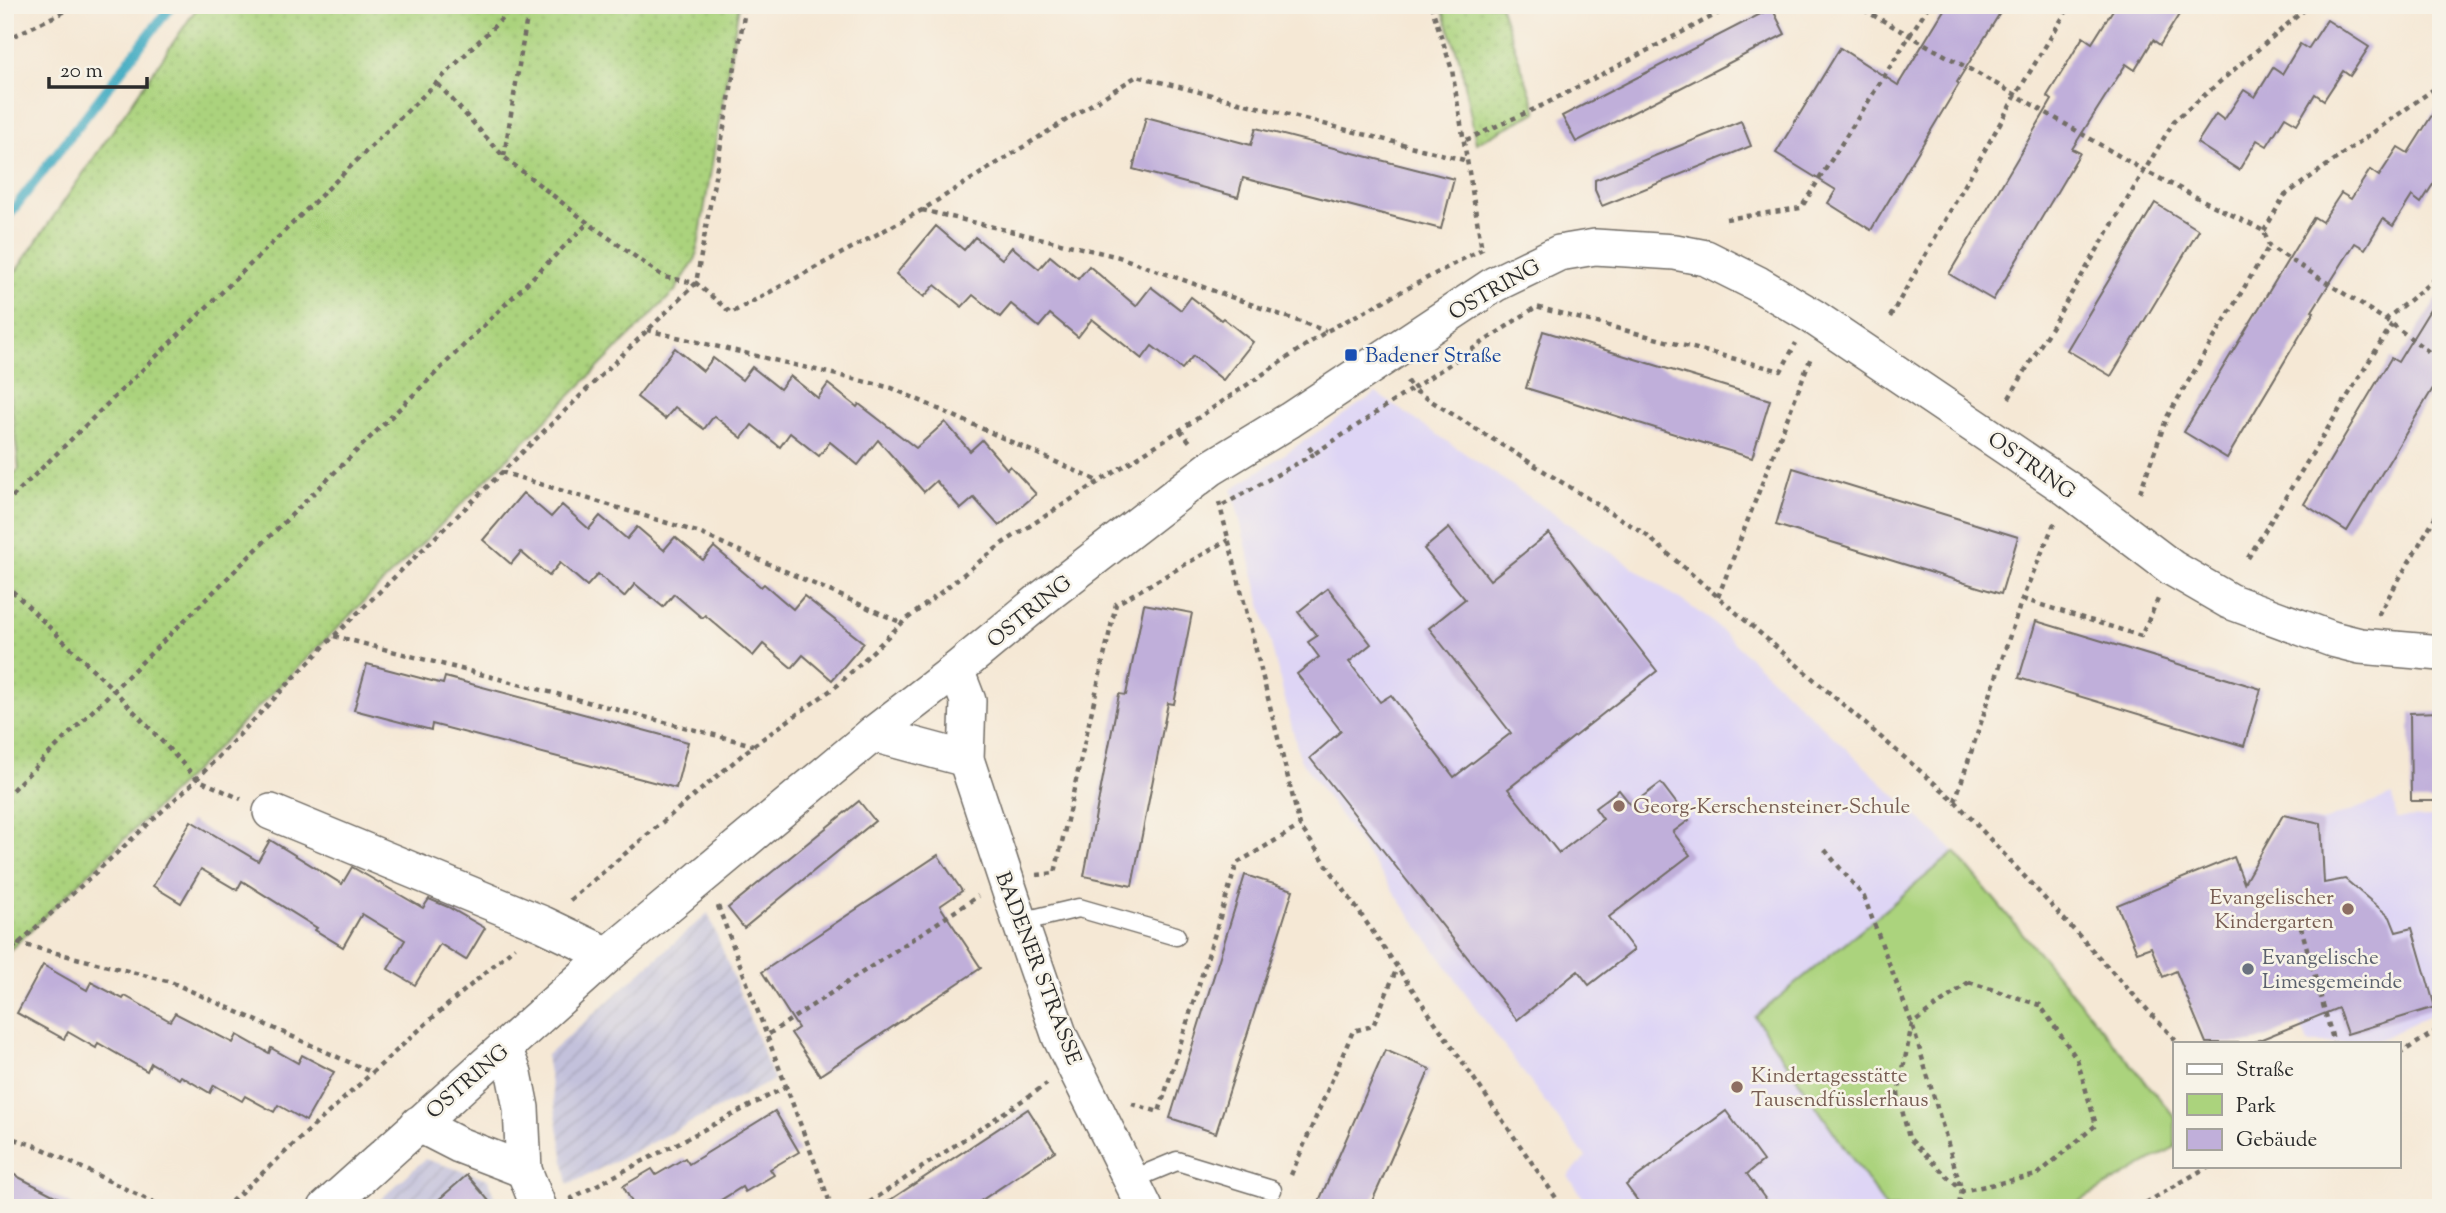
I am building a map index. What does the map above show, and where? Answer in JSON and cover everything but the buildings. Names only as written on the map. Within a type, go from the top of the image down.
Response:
[{"type":"street","name":"OSTRING","points":[[326,1208],[608,955],[707,872],[873,734],[1211,468],[1290,420],[1495,284],[1559,253],[1595,247],[1675,252],[1706,258],[1758,284],[1818,320],[2068,489],[2172,568],[2229,601],[2332,639],[2360,646],[2441,653]]},
{"type":"street","name":"BADENER STRASSE","points":[[956,670],[968,701],[966,759],[1004,878],[1060,1037],[1138,1194]]},
{"type":"street","points":[[873,734],[966,759]]},
{"type":"street","points":[[271,812],[543,923],[608,955]]},
{"type":"street","points":[[504,1048],[514,1073],[521,1108],[524,1170],[539,1208]]},
{"type":"street","points":[[418,1124],[459,1145],[524,1170]]},
{"type":"lane","points":[[1020,922],[1079,908],[1176,936]]},
{"type":"lane","points":[[1138,1194],[1177,1161],[1280,1187]]},
{"type":"path","points":[[5,40],[78,5]]},
{"type":"path","points":[[5,504],[516,5]]},
{"type":"path","points":[[504,157],[529,5]]},
{"type":"path","points":[[5,956],[197,779],[334,636],[696,283],[746,5]]},
{"type":"path","points":[[1430,5],[1452,70],[1466,140],[1482,249],[1495,284]]},
{"type":"path","points":[[1466,140],[1544,105],[1734,5]]},
{"type":"path","points":[[1855,5],[2143,170],[2264,231],[2269,246],[2392,324],[2441,361]]},
{"type":"path","points":[[1726,219],[1801,208],[1929,5]]},
{"type":"path","points":[[1890,317],[2016,95],[2066,12],[2075,5]]},
{"type":"path","points":[[2009,398],[2174,121],[2311,5]]},
{"type":"path","points":[[438,84],[504,157],[588,223],[664,277],[696,283],[731,313],[922,210],[1137,76],[1468,160]]},
{"type":"path","points":[[2264,231],[2284,196],[2441,84]]},
{"type":"path","points":[[922,210],[1119,257],[1326,331]]},
{"type":"path","points":[[5,797],[588,223]]},
{"type":"path","points":[[2140,492],[2167,417],[2269,246]]},
{"type":"path","points":[[224,1208],[543,923],[754,746],[838,685],[902,623],[1003,543],[1180,430],[1326,331],[1482,249]]},
{"type":"path","points":[[2385,320],[2441,274]]},
{"type":"path","points":[[1220,506],[1314,454],[1536,307],[1781,371],[1818,320]]},
{"type":"path","points":[[1718,597],[1818,320]]},
{"type":"path","points":[[2248,558],[2392,324]]},
{"type":"path","points":[[647,330],[892,388],[1099,482]]},
{"type":"path","points":[[1412,389],[1645,534],[1955,801],[2177,1042]]},
{"type":"path","points":[[1290,420],[1314,454]]},
{"type":"path","points":[[1180,430],[1211,468],[1300,826],[1563,1208]]},
{"type":"path","points":[[501,472],[697,532],[902,623]]},
{"type":"path","points":[[1955,801],[2022,599],[2068,489]]},
{"type":"path","points":[[2360,646],[2441,507]]},
{"type":"path","points":[[769,1034],[1004,878],[1055,873],[1116,604],[1228,540]]},
{"type":"path","points":[[2022,599],[2141,636],[2172,568]]},
{"type":"path","points":[[5,584],[114,690],[197,779],[271,812]]},
{"type":"path","points":[[334,636],[754,746]]},
{"type":"path","points":[[861,1208],[1081,1079],[1159,1112],[1237,863],[1300,826]]},
{"type":"path","points":[[1825,850],[1864,897],[1912,1024],[1962,1191],[1958,1208]]},
{"type":"path","points":[[707,872],[832,1208]]},
{"type":"path","points":[[2298,916],[2334,1042]]},
{"type":"path","points":[[18,943],[171,982],[373,1073]]},
{"type":"path","points":[[1280,1187],[1353,1031],[1373,1026],[1398,967]]},
{"type":"path","points":[[1969,982],[2040,1005],[2077,1059],[2096,1125],[2037,1175],[1962,1191],[1909,1138],[1898,1094],[1912,1024],[1969,982]]},
{"type":"path","points":[[2400,1053],[2441,1028]]},
{"type":"path","points":[[575,1208],[572,1198],[786,1087]]},
{"type":"path","points":[[5,1136],[39,1147],[165,1208]]},
{"type":"path","points":[[2137,1208],[2206,1168]]},
{"type":"shaded area","name":"Georg-Kerschensteiner-Schule","points":[[1376,393],[1709,619],[1955,852],[1756,1017],[1886,1208],[1590,1208],[1568,1176],[1586,1157],[1485,1021],[1300,759],[1232,489]]},
{"type":"shaded area","name":"Evangelischer Kindergarten","points":[[2393,795],[2396,818],[2441,817],[2441,1009],[2375,1042],[2308,1042],[2238,867],[2255,865],[2283,815],[2321,822]]},
{"type":"shaded area","points":[[708,913],[774,1080],[568,1185],[546,1056]]},
{"type":"shaded area","points":[[425,1159],[488,1179],[498,1208],[371,1208]]},
{"type":"green space","points":[[199,5],[739,5],[696,258],[675,291],[185,780],[5,955],[5,484],[19,469],[5,350],[5,287]]},
{"type":"green space","points":[[1441,5],[1500,5],[1537,112],[1476,143],[1461,64]]},
{"type":"green space","points":[[1955,852],[2173,1115],[2173,1148],[2067,1208],[1886,1208],[1755,1017]]},
{"type":"waterway","points":[[5,220],[172,5]]},
{"type":"place","name":"Badener Straße","points":[[1351,355]]},
{"type":"place","name":"Georg-Kerschensteiner-Schule","points":[[1619,806]]},
{"type":"place","name":"Evangelischer Kindergarten","points":[[2348,909]]},
{"type":"place","name":"Evangelische Limesgemeinde","points":[[2248,969]]},
{"type":"place","name":"Kindertagesstätte Tausendfüsslerhaus","points":[[1737,1087]]}]
